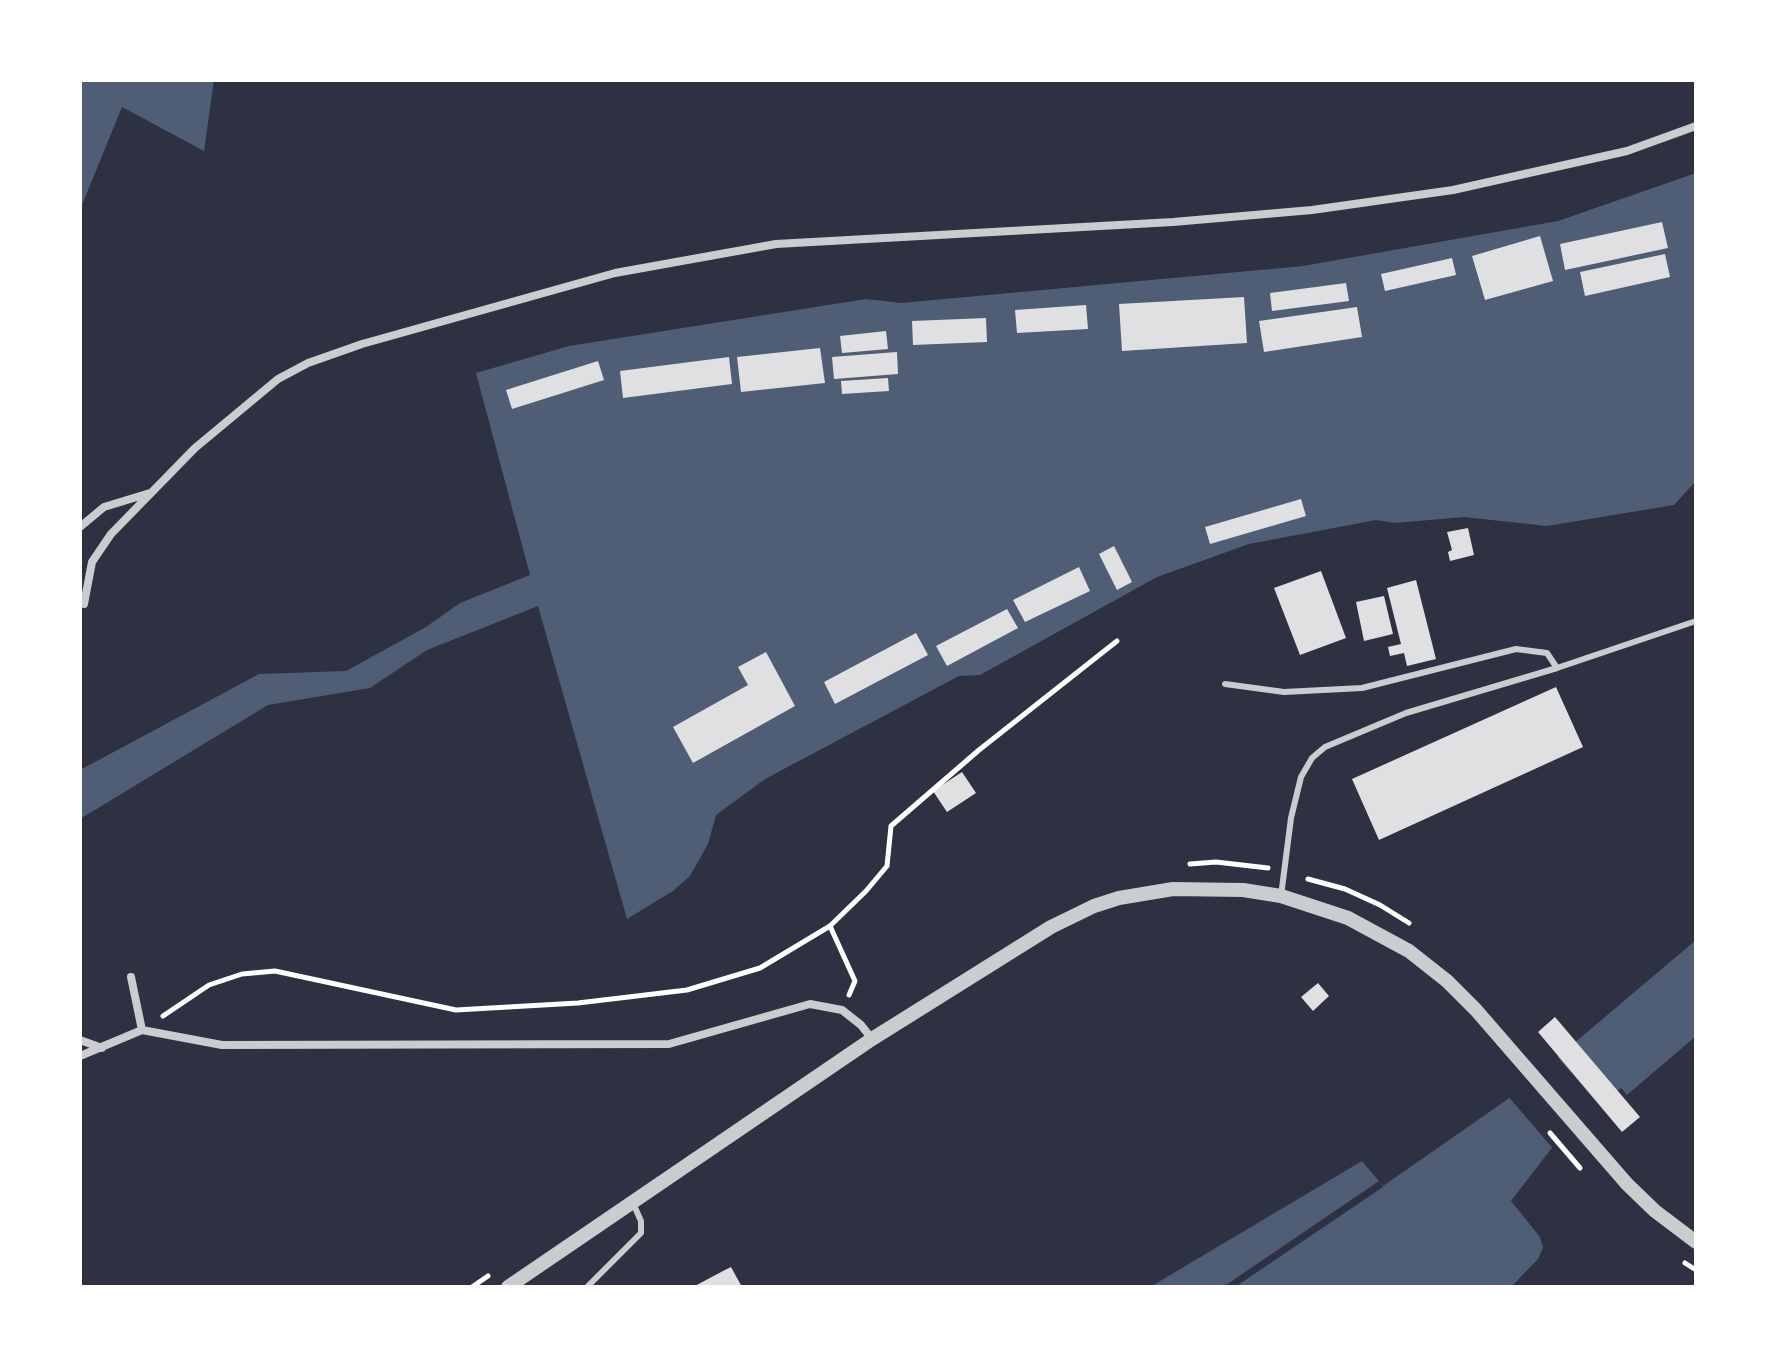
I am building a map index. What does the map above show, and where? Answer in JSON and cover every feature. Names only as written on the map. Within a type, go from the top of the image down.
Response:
[{"type":"street","points":[[84,604],[92,562],[111,534],[195,448],[278,379],[308,363],[362,344],[615,273],[776,244],[1173,222],[1343,206],[1467,187],[1627,151],[1696,126]]},
{"type":"street","points":[[80,527],[104,507],[150,493]]},
{"type":"street","points":[[508,1287],[872,1039],[1051,927],[1094,906],[1119,898],[1173,889],[1243,890],[1281,896],[1358,922],[1409,951],[1462,996],[1587,1141],[1645,1202],[1696,1242]]},
{"type":"street","points":[[131,977],[142,1030]]},
{"type":"street","points":[[80,1056],[142,1030],[222,1045],[669,1044],[810,1004],[842,1010],[861,1025],[872,1039]]},
{"type":"street","points":[[80,1040],[102,1048]]},
{"type":"lane","points":[[1281,896],[1291,818],[1301,777],[1312,758],[1325,747],[1406,713],[1557,668],[1696,621]]},
{"type":"lane","points":[[1225,684],[1284,692],[1362,688],[1516,649],[1547,653],[1557,668]]},
{"type":"lane","points":[[587,1287],[641,1233],[641,1221],[633,1203]]},
{"type":"path","points":[[142,1030],[209,985],[242,974],[275,971],[456,1010],[578,1003],[687,990],[760,968],[830,926],[887,866],[891,826],[979,750],[1117,641]]},
{"type":"path","points":[[1186,865],[1230,863],[1284,872],[1345,889],[1380,905],[1414,926]]},
{"type":"path","points":[[830,926],[855,981]]},
{"type":"water","points":[[80,80],[214,80],[204,151],[122,107],[80,210]]},
{"type":"water","points":[[1696,173],[1696,481],[1674,505],[1547,526],[1464,517],[1395,523],[1376,520],[1249,544],[1157,577],[980,675],[959,676],[765,779],[716,815],[708,844],[690,876],[673,891],[627,919],[538,606],[427,650],[370,688],[268,705],[80,819],[80,770],[259,674],[346,671],[426,627],[460,603],[530,575],[476,373],[569,346],[866,299],[901,303],[1303,266],[1558,221]]},
{"type":"water","points":[[1696,940],[1696,1036],[1627,1095],[1621,1088],[1551,1149],[1511,1201],[1540,1237],[1543,1248],[1538,1259],[1511,1287],[1150,1287],[1362,1161],[1383,1186],[1508,1099]]},
{"type":"pier","points":[[1555,1054],[1603,1109],[1555,1151],[1507,1095]]},
{"type":"pier","points":[[1379,1181],[1383,1187],[1235,1287],[1223,1287]]},
{"type":"building","points":[[1662,222],[1668,248],[1565,270],[1560,244]]},
{"type":"building","points":[[1540,236],[1553,281],[1485,300],[1472,256]]},
{"type":"building","points":[[1665,254],[1670,277],[1585,296],[1580,272]]},
{"type":"building","points":[[1452,258],[1456,275],[1385,291],[1381,274]]},
{"type":"building","points":[[1346,283],[1349,301],[1272,311],[1270,293]]},
{"type":"building","points":[[1244,297],[1247,343],[1122,351],[1119,304]]},
{"type":"building","points":[[1086,305],[1088,329],[1017,333],[1015,310]]},
{"type":"building","points":[[1357,307],[1362,337],[1264,352],[1259,321]]},
{"type":"building","points":[[986,318],[987,342],[913,345],[912,321]]},
{"type":"building","points":[[886,331],[888,349],[842,353],[840,336]]},
{"type":"building","points":[[820,348],[825,383],[741,392],[737,357]]},
{"type":"building","points":[[897,352],[898,374],[834,379],[832,357]]},
{"type":"building","points":[[729,357],[732,384],[623,398],[620,371]]},
{"type":"building","points":[[598,361],[604,380],[512,409],[506,390]]},
{"type":"building","points":[[888,378],[889,391],[842,394],[841,381]]},
{"type":"building","points":[[1301,499],[1306,516],[1210,544],[1205,527]]},
{"type":"building","points":[[1468,528],[1474,555],[1450,561],[1448,552],[1452,550],[1447,532]]},
{"type":"building","points":[[1114,546],[1132,582],[1117,590],[1099,554]]},
{"type":"building","points":[[1079,567],[1090,591],[1025,622],[1013,600]]},
{"type":"building","points":[[1321,571],[1346,638],[1300,655],[1274,588]]},
{"type":"building","points":[[1416,580],[1436,659],[1407,666],[1404,653],[1390,656],[1388,647],[1401,644],[1387,588]]},
{"type":"building","points":[[1384,596],[1393,634],[1364,641],[1356,602]]},
{"type":"building","points":[[1007,609],[1018,628],[947,666],[936,646]]},
{"type":"building","points":[[916,633],[928,655],[835,704],[824,682]]},
{"type":"building","points":[[766,652],[795,706],[693,763],[673,727],[748,685],[738,667]]},
{"type":"building","points":[[1556,687],[1583,747],[1379,840],[1352,779]]},
{"type":"building","points":[[962,772],[976,793],[947,812],[933,791]]},
{"type":"building","points":[[1318,983],[1329,996],[1313,1011],[1301,997]]},
{"type":"building","points":[[1555,1017],[1640,1117],[1622,1132],[1538,1032]]},
{"type":"building","points":[[731,1267],[742,1287],[693,1287],[723,1271]]}]
